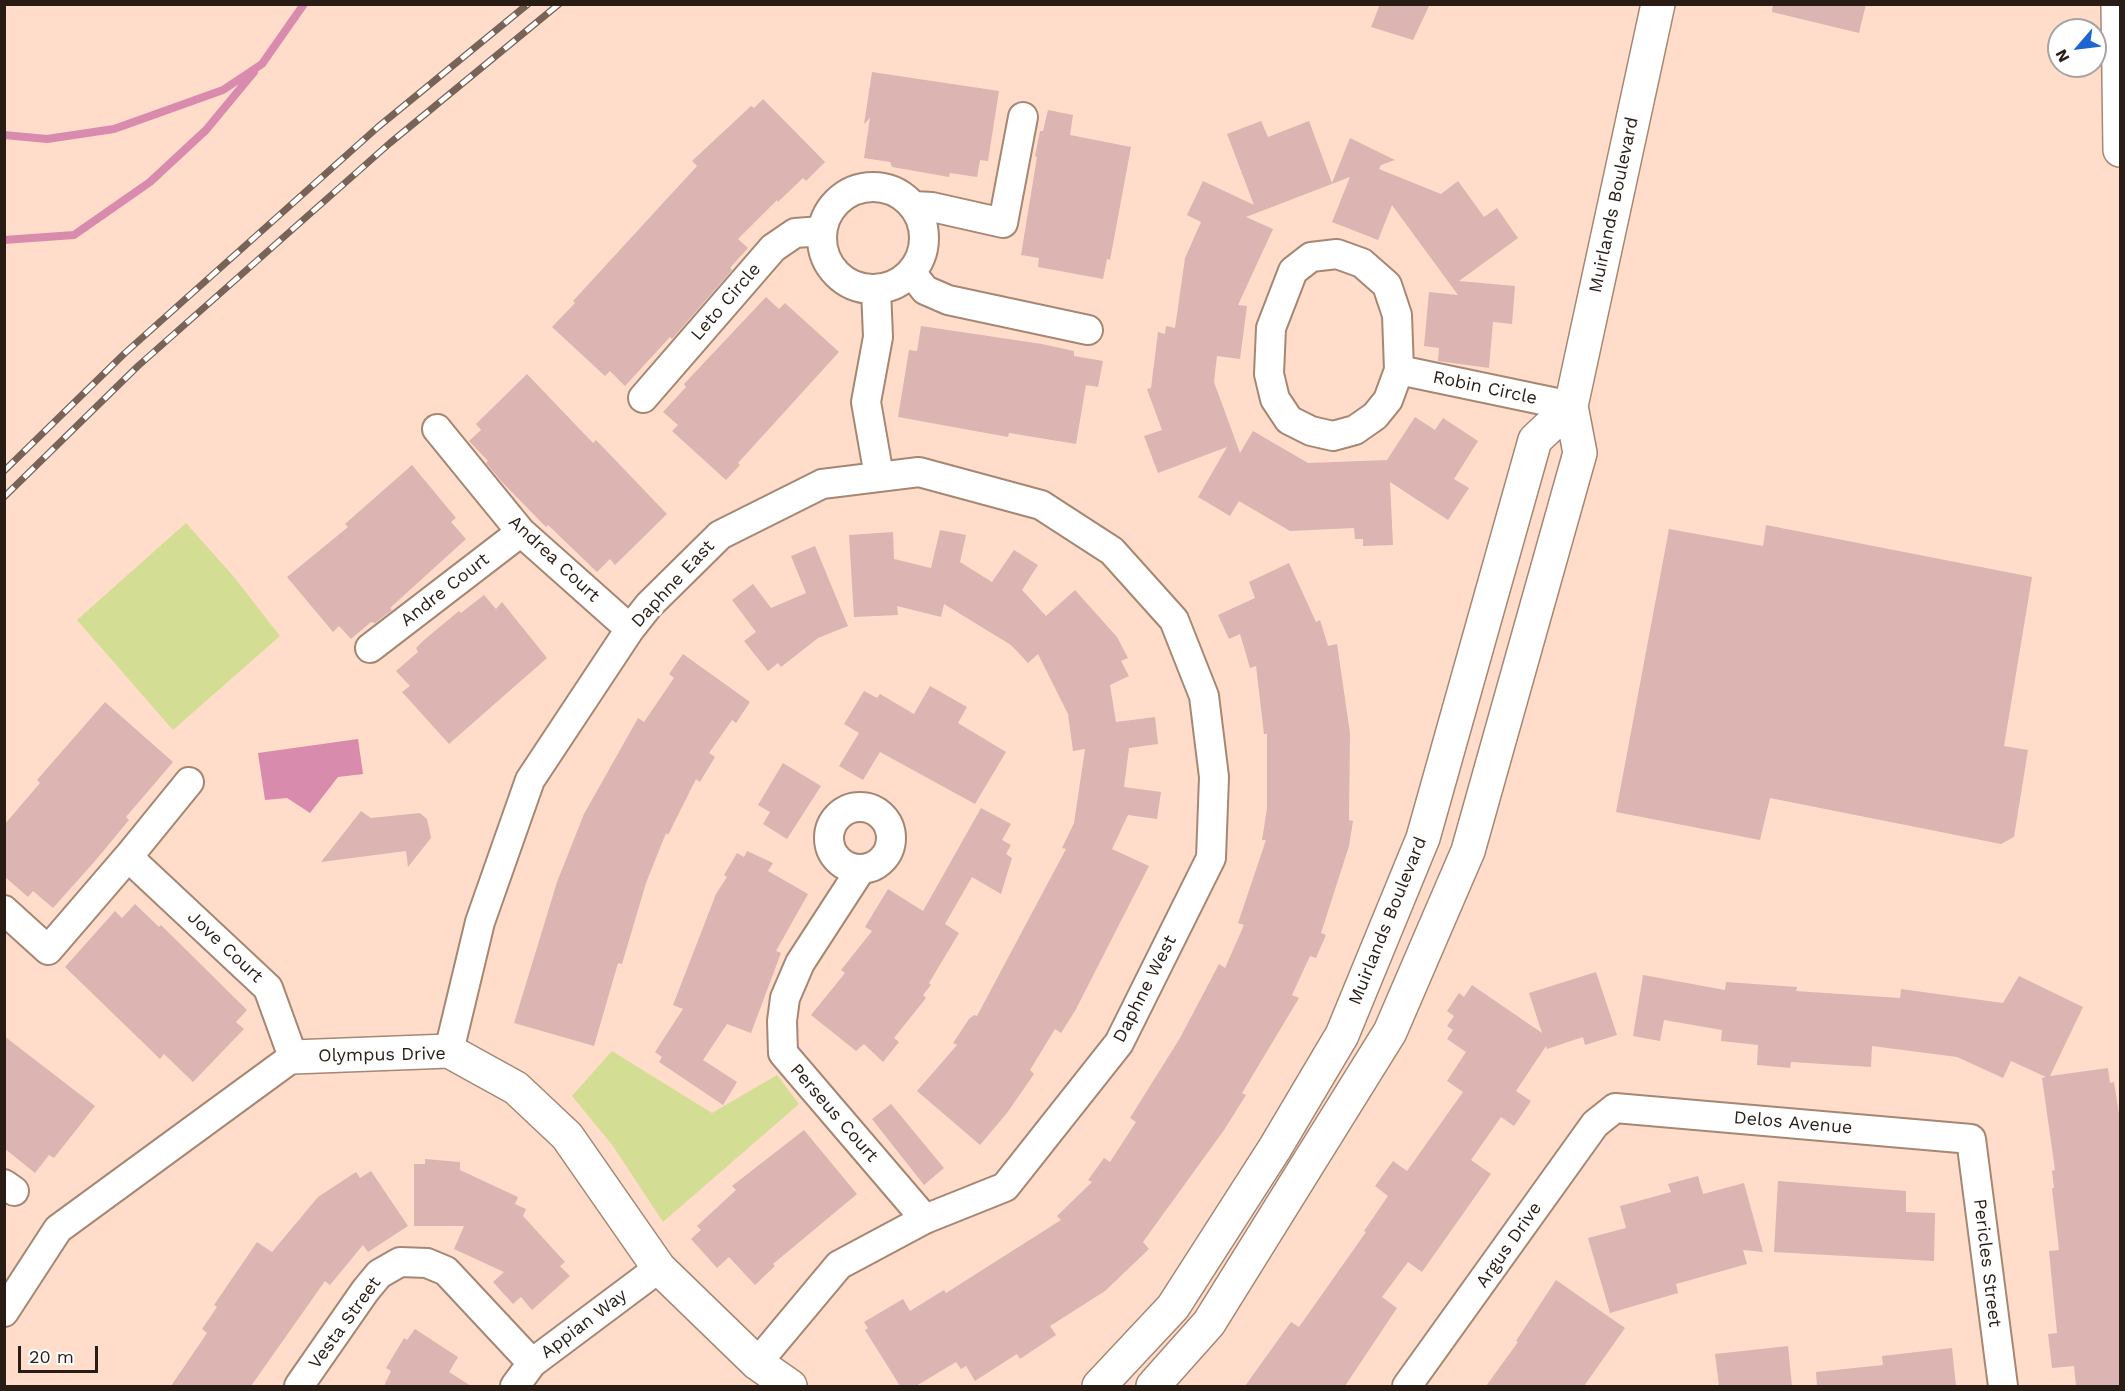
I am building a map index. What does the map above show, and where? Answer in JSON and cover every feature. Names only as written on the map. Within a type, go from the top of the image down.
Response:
[{"type":"main road","name":"Muirlands Boulevard","points":[[1153,1386],[1209,1323],[1390,1032],[1468,851],[1580,453],[1571,406],[1658,4]]},
{"type":"main road","points":[[2118,4],[2121,150]]},
{"type":"main road","name":"Muirlands Boulevard","points":[[1099,1386],[1173,1307],[1275,1148],[1342,1035],[1423,838],[1535,440],[1571,406]]},
{"type":"main road","name":"Olympus Drive","points":[[293,1057],[449,1051],[516,1088],[567,1136],[659,1268],[757,1363],[790,1386]]},
{"type":"street","points":[[914,206],[932,207],[1003,223],[1023,117]]},
{"type":"street","points":[[860,188],[885,188],[901,194],[914,206],[921,219],[924,247],[911,272],[889,287],[876,289],[861,288],[847,282],[836,273],[825,253],[822,231],[827,215],[837,201],[860,188]]},
{"type":"street","name":"Leto Circle","points":[[643,398],[773,248],[795,233],[822,231]]},
{"type":"street","points":[[1337,254],[1362,263],[1387,285],[1396,315],[1398,370],[1388,400],[1375,416],[1354,430],[1333,436],[1311,431],[1289,420],[1275,399],[1269,374],[1271,328],[1293,271],[1311,257],[1337,254]]},
{"type":"street","points":[[911,272],[926,290],[948,300],[1088,330]]},
{"type":"street","points":[[876,289],[878,337],[866,402],[879,476]]},
{"type":"street","name":"Robin Circle","points":[[1398,370],[1571,406]]},
{"type":"street","name":"Andrea Court","points":[[436,429],[521,532],[630,629]]},
{"type":"street","name":"Daphne East","points":[[449,1051],[480,922],[530,780],[649,604],[720,535],[822,484],[919,472],[1041,506],[1112,551]]},
{"type":"street","name":"Andre Court","points":[[370,648],[521,532]]},
{"type":"street","name":"Daphne West","points":[[757,1363],[839,1265],[925,1219],[1005,1187],[1119,1043],[1211,858],[1214,777],[1204,696],[1174,620],[1112,551]]},
{"type":"street","points":[[4,910],[48,950],[189,782]]},
{"type":"street","name":"Jove Court","points":[[128,857],[268,988],[293,1057]]},
{"type":"street","name":"Perseus Court","points":[[861,869],[800,963],[785,998],[782,1021],[783,1053],[925,1219]]},
{"type":"street","name":"Olympus Drive","points":[[4,1312],[58,1229],[293,1057]]},
{"type":"street","name":"Delos Avenue","points":[[1615,1108],[1971,1139]]},
{"type":"street","name":"Argus Drive","points":[[1407,1386],[1595,1124],[1615,1108]]},
{"type":"street","name":"Pericles Street","points":[[1971,1139],[2003,1386]]},
{"type":"street","name":"Vesta Street","points":[[299,1386],[365,1291],[379,1274],[400,1262],[428,1263],[446,1271],[532,1363]]},
{"type":"street","name":"Appian Way","points":[[515,1386],[532,1363],[659,1268]]},
{"type":"green space","points":[[186,523],[234,577],[280,636],[173,730],[77,620]]},
{"type":"green space","points":[[612,1051],[712,1113],[777,1075],[799,1104],[663,1222],[613,1146],[572,1096]]},
{"type":"shaded area","points":[[358,739],[363,774],[338,777],[310,813],[287,798],[265,800],[258,753]]},
{"type":"building","points":[[1380,4],[1430,4],[1413,40],[1371,27]]},
{"type":"building","points":[[1773,4],[1866,4],[1859,33],[1772,12]]},
{"type":"building","points":[[872,72],[999,91],[988,161],[980,160],[977,177],[950,173],[949,177],[892,167],[890,162],[864,158],[870,118],[864,124]]},
{"type":"building","points":[[763,99],[825,162],[806,181],[803,178],[778,202],[777,200],[738,239],[748,248],[730,268],[732,270],[672,339],[670,337],[625,386],[610,371],[605,376],[552,327],[697,166],[692,161],[751,106],[754,108]]},
{"type":"building","points":[[1048,110],[1073,115],[1070,135],[1131,147],[1110,260],[1107,259],[1103,279],[1038,267],[1039,258],[1021,255],[1037,157],[1035,156],[1040,131],[1043,131]]},
{"type":"building","points":[[1261,121],[1268,137],[1309,121],[1332,183],[1350,138],[1395,160],[1381,165],[1379,169],[1441,194],[1458,181],[1484,217],[1497,208],[1518,238],[1459,281],[1515,286],[1512,324],[1493,322],[1489,368],[1438,361],[1439,348],[1424,346],[1429,292],[1458,295],[1392,205],[1378,240],[1332,222],[1350,177],[1246,217],[1273,229],[1238,305],[1247,306],[1240,359],[1217,356],[1214,382],[1240,453],[1253,431],[1308,463],[1387,460],[1415,417],[1435,430],[1443,418],[1478,441],[1454,479],[1469,488],[1448,520],[1390,482],[1393,545],[1363,546],[1363,539],[1355,539],[1354,528],[1290,531],[1239,501],[1230,516],[1198,497],[1227,447],[1158,473],[1144,436],[1162,430],[1147,389],[1151,388],[1158,332],[1165,334],[1166,326],[1175,328],[1185,258],[1201,222],[1187,215],[1203,181],[1254,205],[1227,134]]},
{"type":"building","points":[[766,297],[779,309],[785,303],[839,352],[738,463],[740,465],[726,480],[672,431],[678,425],[663,412],[686,387],[684,384]]},
{"type":"building","points":[[921,326],[1042,344],[1074,351],[1074,356],[1103,361],[1098,387],[1086,385],[1076,444],[1009,433],[1008,437],[898,417],[909,350],[917,351]]},
{"type":"building","points":[[527,374],[593,443],[596,440],[667,514],[615,565],[610,559],[597,572],[548,525],[546,527],[502,482],[486,463],[488,461],[469,441],[481,430],[476,424]]},
{"type":"building","points":[[412,465],[456,518],[451,522],[466,539],[390,608],[392,610],[375,623],[371,622],[351,639],[339,626],[333,632],[287,577],[348,527],[345,524]]},
{"type":"building","points":[[1766,525],[2032,577],[2004,746],[2028,750],[2014,837],[2001,844],[1770,798],[1760,840],[1616,812],[1669,529],[1763,546]]},
{"type":"building","points":[[940,530],[966,535],[960,562],[992,582],[1014,550],[1038,565],[1022,590],[1046,616],[1075,590],[1117,637],[1128,658],[1121,661],[1129,676],[1110,685],[1116,722],[1155,717],[1158,744],[1129,748],[1124,787],[1161,792],[1157,819],[1128,815],[1112,849],[1149,866],[1075,1011],[1061,1033],[1055,1029],[1030,1070],[1034,1074],[1007,1113],[980,1145],[917,1091],[957,1045],[953,1043],[969,1019],[974,1015],[977,1016],[1066,849],[1062,848],[1074,823],[1085,749],[1073,751],[1068,714],[1038,654],[1028,663],[1011,645],[944,604],[941,617],[897,606],[898,615],[854,617],[849,535],[893,532],[894,559],[931,568]]},
{"type":"building","points":[[815,546],[848,626],[818,638],[781,667],[778,663],[768,671],[744,641],[756,632],[732,600],[753,584],[771,608],[806,593],[791,556]]},
{"type":"building","points":[[1289,563],[1316,622],[1320,620],[1328,646],[1337,644],[1350,733],[1349,820],[1353,821],[1349,846],[1321,933],[1326,935],[1316,958],[1310,956],[1292,995],[1299,998],[1242,1093],[1246,1095],[1224,1130],[1143,1242],[1149,1249],[1105,1291],[1050,1326],[1056,1335],[1020,1359],[1017,1354],[975,1381],[966,1366],[961,1369],[956,1362],[916,1386],[900,1386],[865,1330],[868,1328],[864,1322],[903,1299],[910,1311],[944,1290],[946,1293],[1061,1220],[1057,1216],[1092,1182],[1088,1180],[1104,1158],[1110,1162],[1136,1122],[1130,1118],[1180,1038],[1219,964],[1225,968],[1244,925],[1238,923],[1266,840],[1262,840],[1267,808],[1267,734],[1264,734],[1256,666],[1250,668],[1240,634],[1229,639],[1218,615],[1255,598],[1249,582]]},
{"type":"building","points":[[484,595],[496,609],[502,602],[547,658],[449,744],[402,692],[410,686],[396,671],[418,652],[416,648],[424,640],[459,611],[461,613]]},
{"type":"building","points":[[683,654],[750,702],[736,723],[732,720],[709,753],[715,757],[700,782],[696,779],[668,835],[666,833],[646,883],[622,964],[618,963],[594,1046],[514,1023],[557,882],[584,814],[638,718],[644,722],[674,678],[669,674]]},
{"type":"building","points":[[930,686],[967,707],[958,723],[1006,752],[975,804],[880,752],[863,780],[839,766],[859,733],[844,724],[864,691],[877,698],[880,694],[914,714]]},
{"type":"building","points":[[105,702],[173,762],[126,817],[129,820],[53,908],[33,891],[28,897],[4,876],[4,825],[40,783],[37,780]]},
{"type":"building","points":[[783,763],[821,786],[787,839],[763,824],[770,812],[758,805]]},
{"type":"building","points":[[981,808],[1011,824],[1002,840],[1011,845],[1006,854],[1012,858],[1001,894],[972,877],[945,924],[959,933],[929,983],[931,985],[923,995],[926,998],[894,1038],[899,1042],[883,1062],[864,1044],[856,1051],[811,1015],[845,973],[841,970],[872,931],[865,927],[888,889],[923,911]]},
{"type":"building","points":[[361,811],[371,818],[420,813],[427,819],[431,838],[408,867],[406,851],[321,862]]},
{"type":"building","points":[[747,851],[773,863],[768,871],[808,894],[776,951],[781,953],[751,1033],[727,1024],[703,1060],[737,1082],[723,1105],[659,1062],[662,1057],[655,1052],[683,1009],[673,1005],[716,894],[727,877],[724,875],[737,853],[744,857]]},
{"type":"building","points":[[135,904],[159,927],[161,925],[247,1010],[236,1022],[244,1029],[193,1082],[164,1054],[160,1059],[65,967],[115,911],[122,918]]},
{"type":"building","points":[[1596,972],[1617,1035],[1585,1045],[1583,1037],[1547,1049],[1546,1046],[1516,1091],[1531,1101],[1514,1126],[1501,1117],[1471,1160],[1491,1174],[1422,1272],[1408,1262],[1382,1297],[1397,1308],[1345,1386],[1245,1386],[1291,1322],[1299,1327],[1366,1232],[1364,1231],[1388,1196],[1375,1186],[1393,1161],[1407,1171],[1463,1092],[1447,1081],[1466,1052],[1447,1039],[1453,1030],[1447,1026],[1454,1016],[1447,1011],[1459,993],[1464,997],[1472,985],[1542,1033],[1529,993]]},
{"type":"building","points":[[1643,975],[1725,990],[1726,982],[1797,987],[1796,991],[1900,998],[1901,989],[2003,1003],[2019,976],[2083,1007],[2050,1076],[2108,1068],[2110,1083],[2114,1082],[2121,1127],[2121,1386],[2076,1386],[2074,1366],[2052,1368],[2048,1334],[2057,1333],[2049,1251],[2059,1250],[2052,1188],[2054,1188],[2052,1171],[2055,1170],[2042,1078],[2046,1077],[2011,1061],[2003,1078],[1957,1057],[1872,1046],[1871,1067],[1791,1062],[1790,1068],[1757,1065],[1758,1045],[1721,1041],[1722,1030],[1664,1020],[1660,1041],[1633,1036]]},
{"type":"building","points":[[4,1036],[95,1106],[54,1158],[49,1155],[35,1173],[4,1148]]},
{"type":"building","points":[[891,1104],[944,1168],[924,1185],[872,1119]]},
{"type":"building","points":[[804,1130],[857,1194],[773,1264],[775,1266],[755,1285],[729,1257],[717,1268],[691,1239],[701,1230],[697,1226],[736,1190],[732,1186]]},
{"type":"building","points":[[425,1159],[460,1162],[460,1170],[518,1197],[515,1204],[526,1209],[523,1216],[565,1262],[560,1266],[570,1276],[532,1310],[521,1297],[513,1304],[493,1282],[504,1272],[454,1249],[464,1226],[414,1226],[414,1164],[425,1164]]},
{"type":"building","points":[[371,1171],[408,1226],[368,1252],[363,1245],[330,1285],[325,1281],[251,1386],[171,1386],[207,1333],[202,1329],[217,1307],[214,1305],[257,1242],[272,1252],[318,1197],[356,1172],[360,1178]]},
{"type":"building","points":[[1698,1176],[1703,1194],[1744,1183],[1763,1252],[1743,1250],[1747,1264],[1676,1284],[1678,1293],[1610,1313],[1588,1238],[1626,1228],[1620,1206],[1671,1192],[1668,1184]]},
{"type":"building","points":[[1778,1181],[1906,1191],[1906,1212],[1935,1213],[1934,1261],[1774,1252]]},
{"type":"building","points":[[1556,1280],[1625,1328],[1584,1386],[1486,1386],[1518,1342],[1516,1341]]},
{"type":"building","points":[[415,1329],[458,1357],[449,1372],[471,1386],[384,1386],[391,1371],[386,1368],[404,1338],[407,1340]]},
{"type":"building","points":[[1788,1346],[1792,1386],[1719,1386],[1715,1354]]},
{"type":"building","points":[[1952,1348],[1956,1386],[1817,1386],[1816,1372],[1883,1365],[1882,1356]]},
{"type":"waterway","points":[[4,135],[47,139],[114,129],[223,90],[262,64],[304,4]]},
{"type":"waterway","points":[[4,240],[74,235],[150,182],[206,130],[254,72]]},
{"type":"railway","points":[[4,471],[125,353],[378,127],[528,4]]},
{"type":"railway","points":[[4,497],[138,366],[390,143],[559,4]]}]
